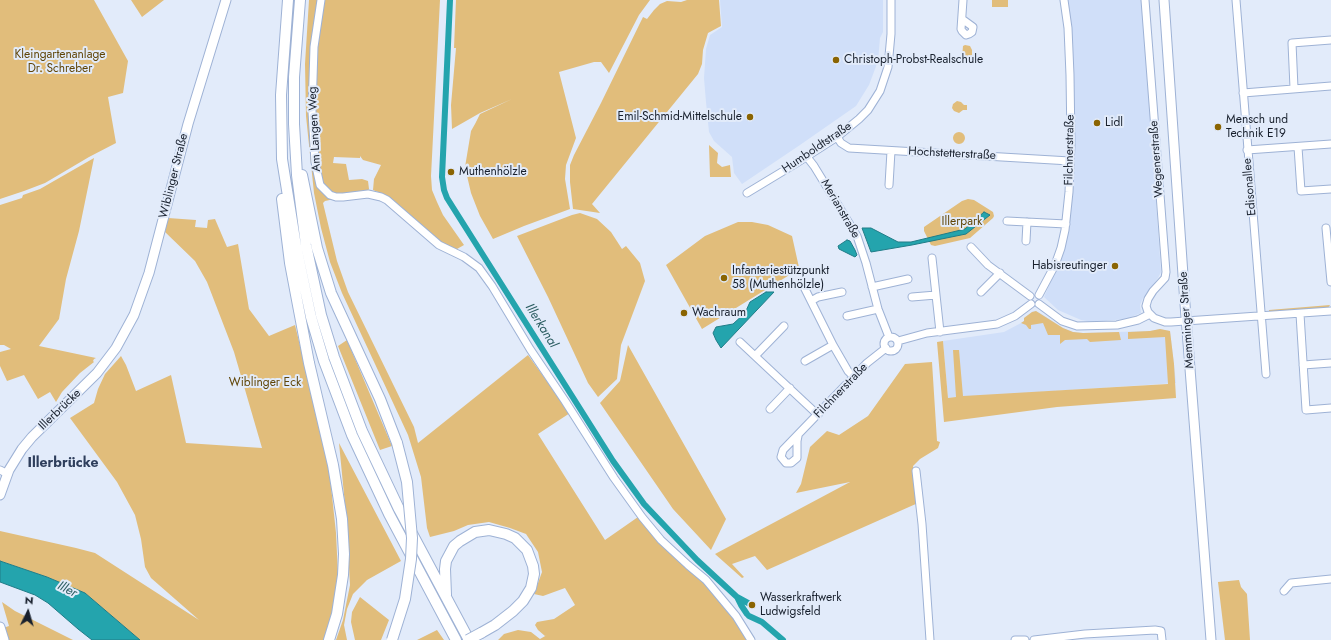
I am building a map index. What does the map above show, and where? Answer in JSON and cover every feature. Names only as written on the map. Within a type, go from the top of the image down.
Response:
[{"type":"highway","points":[[288,0],[281,95],[281,189],[290,264],[309,363],[333,465],[342,519],[344,575],[337,614],[329,640]]},
{"type":"highway","points":[[300,0],[294,77],[295,141],[299,198],[306,245],[322,315],[334,357],[349,399],[379,469],[446,599],[468,640],[504,619],[523,601],[531,588],[534,574],[533,566],[527,550],[515,538],[489,530],[475,532],[460,540],[454,546],[446,562],[446,599]]},
{"type":"highway","points":[[295,141],[317,248],[331,293],[380,399],[397,443],[407,482],[412,538],[411,559],[405,599],[392,640]]},
{"type":"highway","points":[[282,159],[301,273],[311,318],[324,361],[352,435],[370,474],[456,640]]},
{"type":"main road","name":"Wiblinger Straße","points":[[116,348],[134,315],[146,285],[192,111],[226,0]]},
{"type":"main road","name":"Memminger Straße","points":[[1164,0],[1186,322],[1211,640]]},
{"type":"main road","name":"Illerbrücke","points":[[0,495],[4,472],[26,443],[98,373],[116,348]]},
{"type":"main road","points":[[0,627],[4,640]]},
{"type":"street","name":"Am Langen Weg","points":[[321,0],[314,47],[312,111],[315,162],[320,185],[330,195],[336,197],[368,194],[387,200],[439,245],[464,257],[479,268],[492,286],[530,349],[614,478],[642,517],[666,545],[706,580],[736,616],[751,640]]},
{"type":"street","name":"Humboldtstraße","points":[[748,193],[837,137],[860,119],[868,110],[877,96],[888,67],[890,54],[891,0]]},
{"type":"street","points":[[962,19],[963,0]]},
{"type":"street","name":"Filchnerstraße","points":[[1039,304],[1041,300],[1039,296],[1055,265],[1061,248],[1066,224],[1070,162],[1070,75],[1068,28],[1064,0]]},
{"type":"street","name":"Wegenerstraße","points":[[1145,0],[1166,272],[1165,278],[1148,299],[1146,306],[1149,313]]},
{"type":"street","name":"Edisonallee","points":[[1236,0],[1260,317],[1266,374]]},
{"type":"street","points":[[1294,88],[1292,43],[1331,40]]},
{"type":"street","points":[[1243,93],[1331,86]]},
{"type":"street","name":"Hochstetterstraße","points":[[837,137],[841,143],[848,148],[1070,162]]},
{"type":"street","points":[[1248,150],[1331,144]]},
{"type":"street","points":[[1298,147],[1301,192],[1331,189]]},
{"type":"street","points":[[889,185],[891,150]]},
{"type":"street","name":"Merianstraße","points":[[807,157],[857,236],[878,309],[889,338]]},
{"type":"street","points":[[1007,221],[1066,224]]},
{"type":"street","points":[[1026,241],[1027,222]]},
{"type":"street","points":[[1326,228],[1331,282]]},
{"type":"street","points":[[971,247],[988,265],[1030,296]]},
{"type":"street","points":[[932,258],[940,332]]},
{"type":"street","points":[[981,292],[1000,274]]},
{"type":"street","points":[[872,287],[908,279]]},
{"type":"street","points":[[802,283],[833,345],[848,371],[854,377]]},
{"type":"street","points":[[811,301],[818,297],[842,292]]},
{"type":"street","points":[[1030,296],[1036,294],[1039,296]]},
{"type":"street","points":[[912,298],[936,295]]},
{"type":"street","points":[[1030,296],[1029,299],[1031,304],[1034,306],[1039,304],[1055,317],[1073,326],[1112,326],[1138,320],[1149,313],[1154,318],[1165,322],[1186,322],[1331,311]]},
{"type":"street","name":"Filchnerstraße","points":[[798,436],[871,360],[886,348],[891,350],[895,349],[898,346],[898,341],[940,332],[997,324],[1015,316],[1031,304]]},
{"type":"street","points":[[847,316],[878,309]]},
{"type":"street","points":[[1300,314],[1306,410],[1331,408]]},
{"type":"street","points":[[756,356],[784,326]]},
{"type":"street","points":[[886,348],[885,342],[889,338],[893,337],[898,341]]},
{"type":"street","points":[[740,342],[818,415]]},
{"type":"street","points":[[805,361],[833,345]]},
{"type":"street","points":[[1303,365],[1331,363]]},
{"type":"street","points":[[770,409],[790,388]]},
{"type":"street","points":[[916,471],[922,524],[930,640]]},
{"type":"street","points":[[1284,591],[1291,583],[1331,579]]},
{"type":"street","points":[[1034,640],[1085,634],[1155,630],[1161,631],[1162,640]]},
{"type":"street","points":[[1015,640],[1025,640]]},
{"type":"shaded area","points":[[720,0],[883,0],[883,32],[880,38],[878,61],[869,85],[856,106],[742,184],[734,173],[732,157],[714,141],[709,132],[704,78],[706,49],[710,35],[722,27]]},
{"type":"shaded area","points":[[1066,0],[1142,0],[1161,272],[1143,298],[1140,305],[1141,313],[1126,319],[1093,322],[1081,320],[1058,310],[1044,297],[1055,272],[1070,203]]},
{"type":"shaded area","points":[[1035,311],[1063,328],[1073,332],[1150,331],[1160,329],[1170,331],[1176,383],[948,398],[943,341],[1004,332],[1024,321],[1024,318]]},
{"type":"green space","name":"Kleingartenanlage Dr. Schreber","points":[[0,0],[94,0],[128,61],[123,93],[108,97],[116,143],[45,183],[0,199]]},
{"type":"green space","points":[[131,0],[164,0],[142,17]]},
{"type":"green space","points":[[309,0],[440,0],[431,176],[432,190],[443,215],[464,245],[457,249],[448,248],[383,194],[373,190],[374,179],[381,165],[363,160],[360,156],[360,158],[334,157],[333,163],[346,164],[349,180],[362,179],[368,181],[369,189],[367,192],[325,201],[323,203],[337,261],[348,292],[414,427],[418,443],[528,355],[570,413],[538,434],[605,540],[638,517],[730,604],[747,640],[498,640],[504,634],[518,630],[531,632],[540,639],[547,635],[545,636],[538,630],[535,625],[537,622],[554,619],[575,605],[565,588],[543,596],[534,594],[542,572],[538,552],[526,534],[489,522],[468,525],[454,531],[430,537],[427,528],[421,477],[408,435],[342,293],[330,262],[321,228],[314,193],[306,116],[305,64]]},
{"type":"green space","points":[[456,0],[650,0],[639,15],[609,73],[601,62],[594,62],[559,72],[576,138],[566,165],[565,179],[570,209],[493,239],[480,216],[471,193],[465,167],[471,131],[480,114],[512,99],[480,113],[452,129],[451,105],[456,48],[454,48]]},
{"type":"green space","points":[[687,0],[719,0],[721,26],[708,33],[703,50],[702,64],[698,74],[592,204],[600,213],[573,209],[570,165],[643,17],[647,19],[660,4],[667,1],[681,2]]},
{"type":"green space","points":[[992,0],[1008,0],[1008,7],[992,7]]},
{"type":"green space","points":[[963,46],[970,46],[972,50],[972,55],[967,59],[962,58]]},
{"type":"green space","points":[[957,101],[967,105],[967,110],[963,110],[959,113],[954,111],[952,108],[953,104]]},
{"type":"green space","points":[[961,132],[964,133],[964,143],[957,144],[954,143],[953,136],[954,133]]},
{"type":"green space","points":[[709,145],[718,153],[717,163],[722,167],[730,165],[731,177],[710,177]]},
{"type":"green space","points":[[94,158],[79,231],[66,279],[59,319],[39,346],[96,358],[93,361],[94,362],[80,373],[62,392],[56,402],[50,392],[38,399],[24,375],[7,381],[0,366],[0,352],[11,349],[4,345],[0,345],[0,205],[22,198],[23,195],[40,189]]},
{"type":"green space","name":"Illerpark","points":[[968,199],[974,200],[993,212],[993,218],[970,238],[935,246],[931,245],[924,231],[924,227],[962,201]]},
{"type":"green space","points":[[580,213],[597,219],[611,232],[622,249],[626,246],[640,263],[645,281],[621,345],[617,379],[598,397],[588,383],[548,297],[517,236]]},
{"type":"green space","name":"Wiblinger Eck","points":[[168,218],[196,220],[195,227],[207,228],[208,220],[215,219],[227,247],[238,244],[249,309],[269,336],[295,325],[315,406],[330,477],[336,533],[338,575],[335,599],[325,640],[140,640],[85,593],[47,577],[0,561],[0,531],[95,553],[199,620],[151,578],[145,567],[141,539],[135,515],[117,482],[70,418],[94,403],[98,389],[105,374],[121,356],[136,391],[171,375],[186,443],[262,448],[234,352],[207,282],[195,261],[165,232]]},
{"type":"green space","points":[[738,222],[752,222],[768,225],[792,236],[800,272],[791,274],[702,329],[666,265],[705,236]]},
{"type":"green space","points":[[1330,305],[1328,308],[1269,313],[1269,310]]},
{"type":"green space","points":[[1036,311],[1063,328],[1073,332],[1119,332],[1121,340],[1090,342],[1087,339],[1065,340],[1060,344],[1060,335],[1048,335],[1043,323],[1031,325],[1031,329],[1029,329],[1026,325],[1021,323],[1024,321],[1024,318]]},
{"type":"green space","points":[[1160,329],[1170,331],[1176,398],[1057,407],[944,422],[937,342],[943,341],[948,398],[956,397],[953,350],[959,350],[963,396],[1168,384],[1165,337],[1128,339],[1128,332]]},
{"type":"green space","points":[[347,340],[392,446],[380,450],[338,346]]},
{"type":"green space","points":[[628,345],[726,519],[711,550],[673,509],[600,403],[620,381]]},
{"type":"green space","points":[[932,362],[937,441],[940,442],[938,448],[920,459],[913,466],[918,503],[767,570],[755,556],[732,564],[744,577],[742,578],[715,554],[850,482],[796,493],[801,484],[810,447],[827,431],[839,435],[868,416],[905,364]]},
{"type":"green space","points":[[339,443],[401,561],[367,580],[353,594],[347,609],[344,625],[347,640],[336,640],[343,620],[350,585],[346,515]]},
{"type":"green space","points":[[1239,580],[1241,587],[1247,594],[1250,640],[1225,640],[1218,582]]},
{"type":"green space","points":[[360,597],[389,620],[381,640],[355,640],[351,622],[352,612]]},
{"type":"green space","points":[[2,602],[15,611],[73,640],[0,640],[0,629],[9,626]]},
{"type":"green space","points":[[437,630],[444,640],[417,640]]},
{"type":"water","points":[[984,212],[990,215],[966,234],[871,252],[862,228],[871,228],[898,242],[911,242],[965,229]]},
{"type":"water","points":[[847,240],[850,241],[855,250],[857,255],[855,257],[839,249],[838,246]]},
{"type":"water","points":[[766,292],[774,292],[721,348],[713,333],[716,327],[733,324],[745,313],[750,302]]},
{"type":"water","name":"Iller","points":[[0,561],[47,577],[85,593],[140,640],[92,640],[48,603],[35,595],[0,582]]},
{"type":"waterway","name":"Illerkanal","points":[[450,0],[442,177],[447,198],[613,461],[644,504],[697,560],[737,597],[747,614]]},
{"type":"waterway","name":"Illerkanal","points":[[737,597],[748,603]]},
{"type":"waterway","name":"Illerkanal","points":[[749,616],[762,622],[783,640]]},
{"type":"place","name":"Christoph-Probst-Realschule","points":[[836,60]]},
{"type":"place","name":"Emil-Schmid-Mittelschule","points":[[750,117]]},
{"type":"place","name":"Lidl","points":[[1097,123]]},
{"type":"place","name":"Mensch und Technik E19","points":[[1218,127]]},
{"type":"place","name":"Muthenhölzle","points":[[451,172]]},
{"type":"place","name":"Habisreutinger","points":[[1115,266]]},
{"type":"place","name":"Infanteriestützpunkt 58 (Muthenhölzle)","points":[[724,278]]},
{"type":"place","name":"Wachraum","points":[[684,313]]},
{"type":"place","name":"Wasserkraftwerk Ludwigsfeld","points":[[752,605]]},
{"type":"district","name":"Illerbrücke","points":[[63,464]]}]
